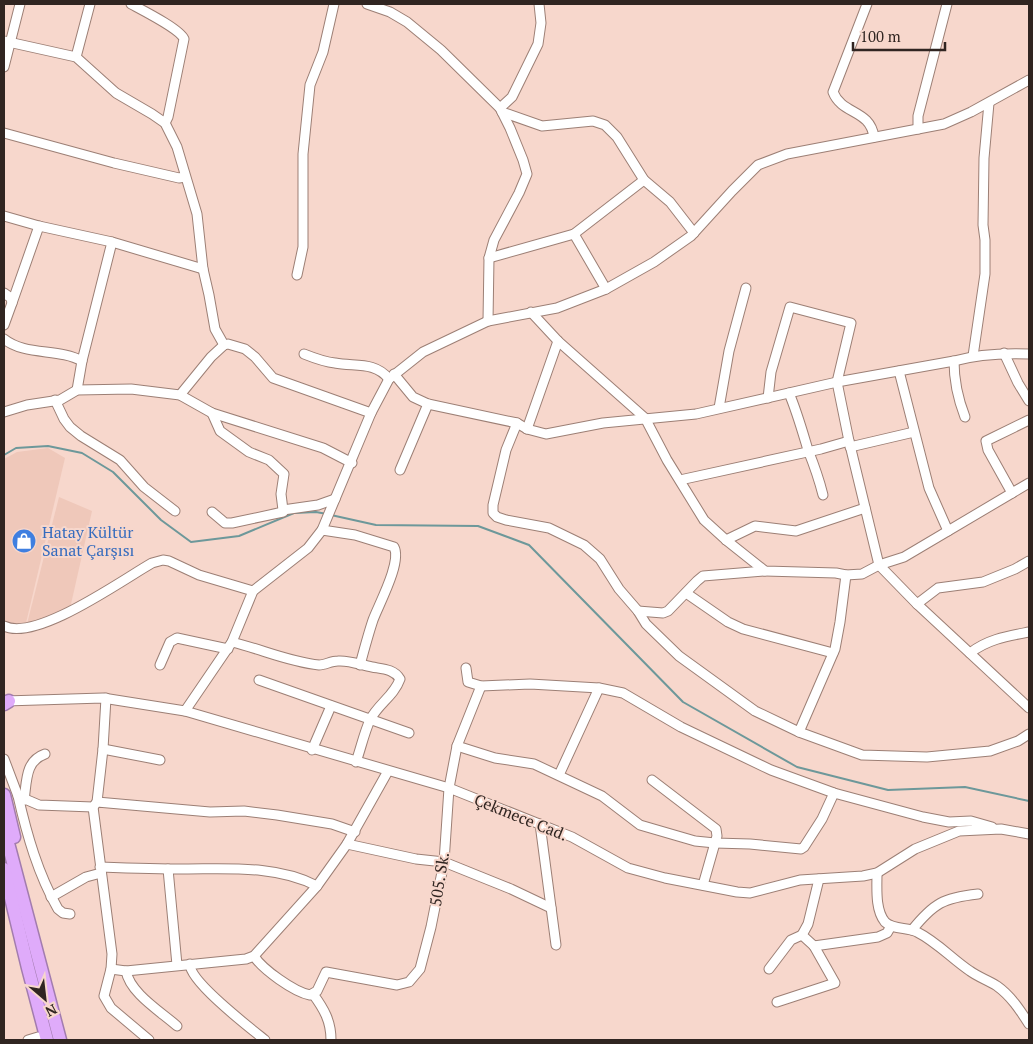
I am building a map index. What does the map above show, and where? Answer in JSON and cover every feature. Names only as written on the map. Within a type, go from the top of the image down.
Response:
[{"type":"highway","points":[[4,795],[17,848],[35,948]]},
{"type":"highway","points":[[4,828],[60,1040]]},
{"type":"highway","points":[[4,869],[43,1039]]},
{"type":"highway","points":[[4,898],[28,968]]},
{"type":"street","points":[[4,67],[7,42],[20,4]]},
{"type":"street","points":[[76,57],[90,4]]},
{"type":"street","points":[[131,4],[182,35],[184,39],[165,124]]},
{"type":"street","points":[[297,275],[303,247],[304,154],[310,85],[324,52],[334,4]]},
{"type":"street","points":[[367,4],[390,12],[407,22],[441,50],[501,110],[510,128],[527,174],[519,194],[494,240],[489,258],[488,321]]},
{"type":"street","points":[[501,110],[512,97],[538,44],[541,22],[539,4]]},
{"type":"street","points":[[867,4],[833,92],[837,100],[866,119],[872,127],[874,137]]},
{"type":"street","points":[[918,129],[918,116],[947,4]]},
{"type":"street","points":[[7,42],[76,57],[116,93],[152,114],[165,124],[177,147],[197,214],[203,269],[215,330],[224,345]]},
{"type":"street","points":[[185,712],[230,645],[253,591],[308,548],[322,530],[352,463],[371,413],[391,376],[423,352],[488,321],[557,308],[606,289],[654,262],[694,234],[758,165],[787,154],[944,124],[989,103],[1029,80]]},
{"type":"street","points":[[973,356],[985,274],[985,240],[982,225],[984,158],[989,103]]},
{"type":"street","points":[[501,110],[542,126],[593,121],[605,125],[617,137],[644,180],[670,202],[694,234]]},
{"type":"street","points":[[4,133],[124,165],[179,178],[185,177]]},
{"type":"street","points":[[489,258],[574,234],[644,180]]},
{"type":"street","points":[[4,216],[112,242],[203,269]]},
{"type":"street","points":[[4,325],[40,226]]},
{"type":"street","points":[[574,234],[606,289]]},
{"type":"street","points":[[77,390],[82,361],[112,242]]},
{"type":"street","points":[[719,408],[729,351],[746,288]]},
{"type":"street","points":[[4,293],[11,298],[12,303]]},
{"type":"street","points":[[768,398],[771,372],[790,307],[851,324],[837,382],[849,444],[880,565],[918,604],[1029,708]]},
{"type":"street","points":[[530,312],[558,341],[645,418],[666,460],[704,520],[765,571]]},
{"type":"street","points":[[4,339],[10,343],[39,351],[75,357],[82,361]]},
{"type":"street","points":[[527,429],[558,341]]},
{"type":"street","points":[[180,395],[211,357],[224,345],[228,344],[245,349],[255,357],[273,378],[371,413]]},
{"type":"street","points":[[1004,353],[1018,383],[1029,400]]},
{"type":"street","points":[[304,354],[336,364],[372,367],[391,376],[413,397],[428,404],[517,424],[546,434],[602,423],[696,414],[837,382],[954,362],[973,356],[1004,353],[1029,354]]},
{"type":"street","points":[[954,362],[954,377],[958,401],[965,418]]},
{"type":"street","points":[[899,371],[929,488],[948,531]]},
{"type":"street","points":[[4,412],[27,405],[55,400],[70,395],[77,390],[131,389],[180,395],[212,413],[323,448],[352,463]]},
{"type":"street","points":[[789,393],[817,470],[823,495]]},
{"type":"street","points":[[55,400],[64,420],[70,427],[120,460],[144,487],[175,511]]},
{"type":"street","points":[[400,470],[428,404]]},
{"type":"street","points":[[212,413],[220,431],[249,452],[269,460],[284,474],[281,494],[283,510]]},
{"type":"street","points":[[1012,493],[988,450],[986,440],[1029,420]]},
{"type":"street","points":[[517,424],[506,450],[493,505],[493,513],[497,517],[506,520],[549,528],[584,546],[600,559],[619,589],[661,640],[698,671],[755,711],[799,732],[862,754],[927,757],[990,751],[1018,741],[1029,734]]},
{"type":"street","points":[[680,480],[809,451],[914,432]]},
{"type":"street","points":[[638,611],[668,612],[697,580],[703,576],[765,571],[862,574],[904,556],[1029,483]]},
{"type":"street","points":[[212,512],[225,523],[283,512],[283,510],[335,499]]},
{"type":"street","points":[[726,540],[755,526],[796,530],[865,508]]},
{"type":"street","points":[[322,530],[355,535],[394,547],[396,550],[392,572],[373,621],[360,665]]},
{"type":"street","points":[[4,626],[24,628],[59,618],[152,563],[163,560],[199,575],[253,591]]},
{"type":"street","points":[[918,604],[938,588],[983,582],[1029,561]]},
{"type":"street","points":[[799,732],[833,653],[840,622],[846,575]]},
{"type":"street","points":[[686,593],[728,622],[743,629],[833,653]]},
{"type":"street","points":[[970,653],[981,645],[996,639],[1029,632]]},
{"type":"street","points":[[160,665],[170,642],[177,638],[265,650],[286,659],[321,665],[336,660],[386,669],[395,673],[400,679],[397,686],[370,720],[356,762]]},
{"type":"street","points":[[466,668],[468,682],[481,686],[530,684],[600,688],[623,693],[681,727],[771,770],[834,793],[923,817],[950,822],[971,821],[1001,829]]},
{"type":"street","points":[[259,680],[410,733]]},
{"type":"street","name":"505. Sk.","points":[[313,994],[320,986],[326,972],[397,985],[409,982],[420,969],[431,927],[444,862],[449,788],[457,746],[481,686]]},
{"type":"street","points":[[559,775],[600,688]]},
{"type":"street","points":[[106,698],[104,749],[95,805],[100,870],[112,954],[111,969],[104,996],[107,1002],[149,1040]]},
{"type":"street","name":"Çekmece Cad.","points":[[5,702],[106,698],[185,712],[449,788],[572,837],[628,868],[665,878],[737,892],[750,893],[800,880],[863,876],[877,873],[915,849],[959,831],[1001,829],[1027,835]]},
{"type":"street","points":[[312,750],[332,706]]},
{"type":"street","points":[[457,746],[495,758],[534,764],[602,796],[640,826],[715,844],[750,844],[801,850],[822,819],[834,793]]},
{"type":"street","points":[[104,749],[160,760]]},
{"type":"street","points":[[21,798],[30,766],[36,757],[45,754]]},
{"type":"street","points":[[4,759],[21,798],[27,834],[39,870],[58,908],[63,913],[70,914]]},
{"type":"street","points":[[111,969],[126,971],[246,959],[254,956],[317,886],[347,844],[388,771]]},
{"type":"street","points":[[652,780],[716,829],[717,836],[703,885]]},
{"type":"street","points":[[21,798],[39,805],[95,805],[210,812],[244,811],[332,824],[354,832]]},
{"type":"street","points":[[540,824],[556,945]]},
{"type":"street","points":[[347,844],[416,859],[444,862],[511,889],[551,908]]},
{"type":"street","points":[[168,869],[177,965]]},
{"type":"street","points":[[51,897],[100,870],[231,869],[276,872],[300,878],[317,886]]},
{"type":"street","points":[[877,873],[878,902],[884,921],[891,926],[912,930],[938,944],[969,970],[997,986],[1012,998],[1029,1024]]},
{"type":"street","points":[[769,969],[791,940],[802,935],[808,924],[819,878]]},
{"type":"street","points":[[912,930],[926,912],[941,901],[978,894]]},
{"type":"street","points":[[814,946],[878,937],[887,933],[891,926]]},
{"type":"street","points":[[777,1002],[835,983],[814,946],[802,935]]},
{"type":"street","points":[[254,956],[293,988],[306,994],[313,994],[322,1006],[328,1019],[331,1040]]},
{"type":"street","points":[[190,964],[192,973],[204,987],[264,1040]]},
{"type":"street","points":[[126,971],[128,980],[134,989],[177,1026]]},
{"type":"street","points":[[28,1040],[43,1039]]},
{"type":"shaded area","name":"Hatay Kültür Sanat Çarşısı","points":[[48,448],[65,458],[26,623],[7,624],[4,622],[4,459],[17,452]]},
{"type":"shaded area","points":[[59,497],[92,511],[69,613],[27,624]]},
{"type":"waterway","points":[[4,455],[16,448],[48,446],[82,453],[113,472],[161,520],[191,542],[239,536],[294,513],[316,512],[327,514]]},
{"type":"waterway","points":[[331,515],[376,525],[478,526],[529,545],[683,702],[797,767],[888,790],[965,787],[1029,801]]},
{"type":"place","name":"Hatay Kültür Sanat Çarşısı","points":[[24,541]]}]
